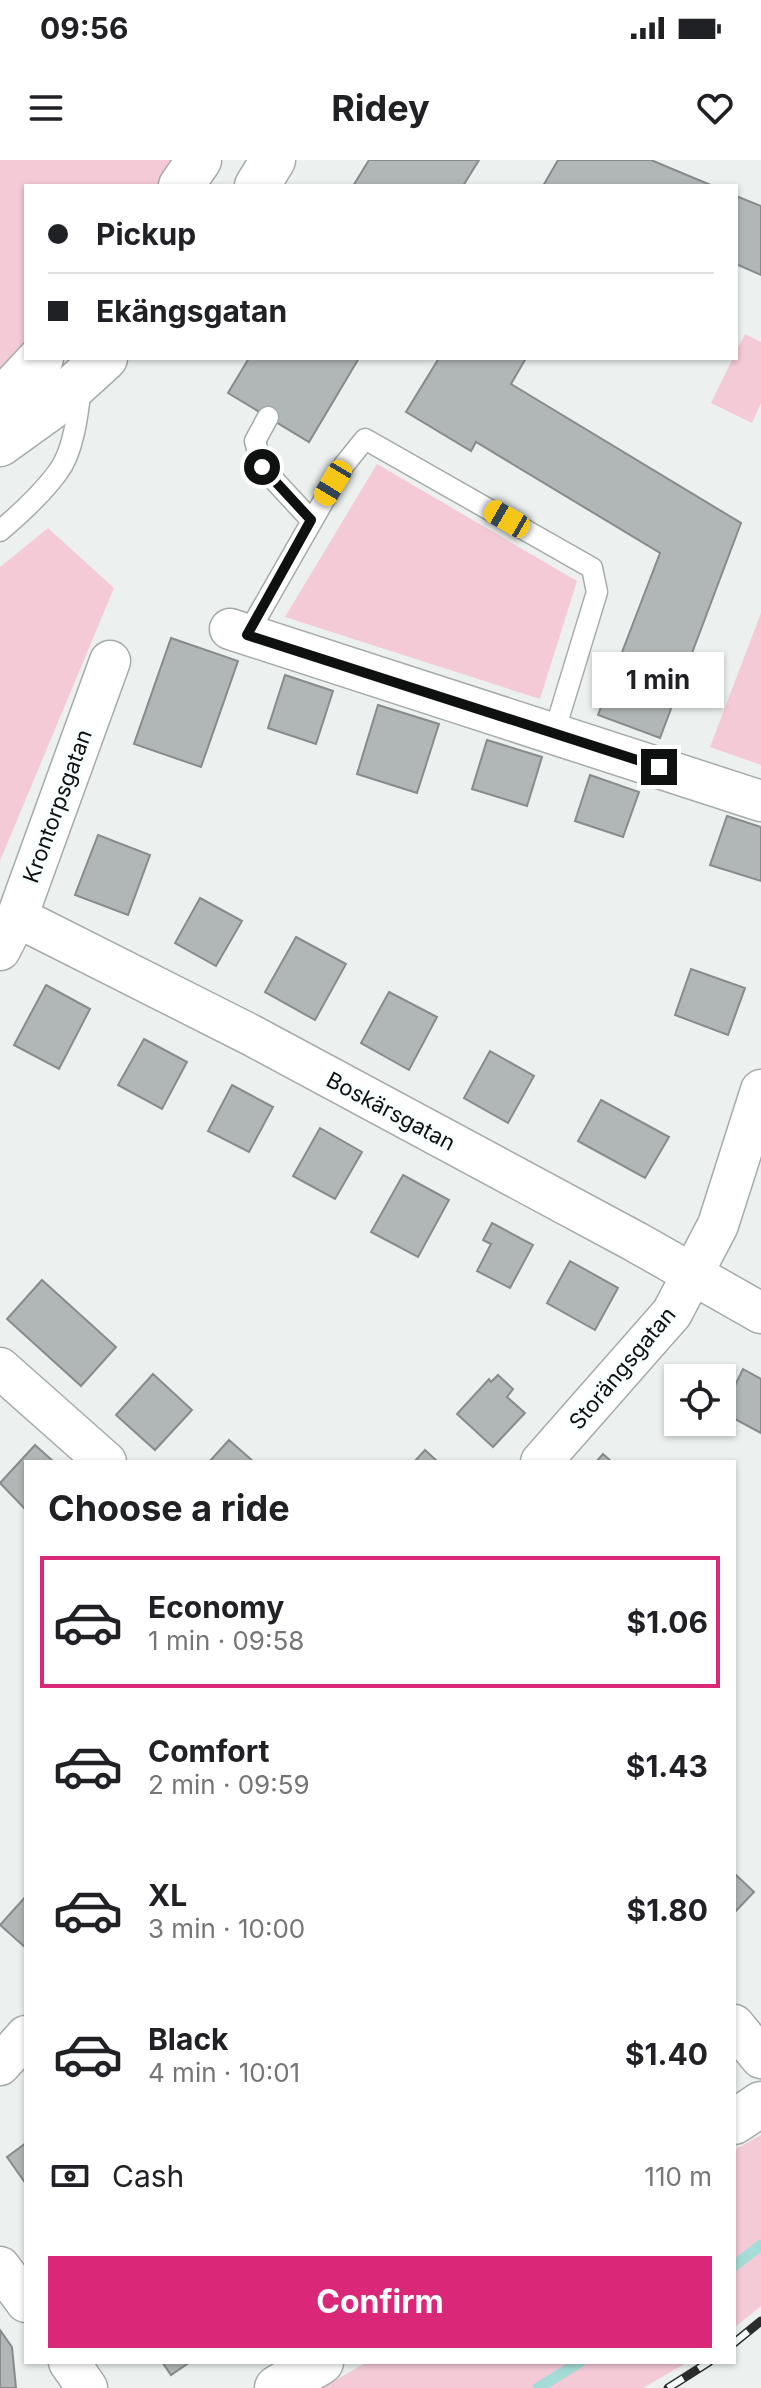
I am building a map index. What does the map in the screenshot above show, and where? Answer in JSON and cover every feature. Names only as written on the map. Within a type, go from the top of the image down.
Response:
[{"type":"main road","points":[[182,184],[199,160]]},
{"type":"main road","points":[[258,184],[273,160]]},
{"type":"main road","points":[[0,402],[39,360]]},
{"type":"main road","points":[[0,444],[50,408],[93,369]]},
{"type":"main road","points":[[736,2121],[761,2104]]},
{"type":"main road","points":[[277,2388],[318,2364]]},
{"type":"street","points":[[238,632],[761,801]]},
{"type":"street","name":"Krontorpsgatan","points":[[8,933],[110,661]]},
{"type":"street","name":"Boskärsgatan","points":[[8,933],[251,1035],[761,1313]]},
{"type":"street","name":"Storängsgatan","points":[[543,1460],[672,1313],[718,1225],[761,1090]]},
{"type":"street","points":[[0,1368],[104,1460]]},
{"type":"street","points":[[736,2027],[761,2058]]},
{"type":"street","points":[[0,2065],[24,2038]]},
{"type":"street","points":[[0,2267],[24,2299]]},
{"type":"street","points":[[70,2364],[87,2388]]},
{"type":"lane","points":[[0,531],[60,470],[93,369]]},
{"type":"lane","points":[[268,417],[255,441],[262,467],[311,520]]},
{"type":"lane","points":[[238,632],[344,465],[365,439],[592,568],[597,592],[554,733]]},
{"type":"shaded area","points":[[0,160],[177,160],[165,184],[24,184],[24,348],[0,375]]},
{"type":"shaded area","points":[[745,334],[761,342],[761,403],[752,423],[711,403],[732,360],[738,360],[738,348]]},
{"type":"shaded area","points":[[377,464],[577,581],[540,699],[285,617]]},
{"type":"shaded area","points":[[48,528],[114,588],[0,861],[0,567]]},
{"type":"shaded area","points":[[761,613],[761,765],[710,747]]},
{"type":"shaded area","points":[[761,2135],[761,2306],[736,2326],[736,2149]]},
{"type":"shaded area","points":[[364,2364],[685,2364],[643,2388],[322,2388]]},
{"type":"building","points":[[369,160],[479,160],[464,184],[354,184]]},
{"type":"building","points":[[558,160],[651,160],[708,184],[544,184]]},
{"type":"building","points":[[738,197],[761,206],[761,275],[738,265]]},
{"type":"building","points":[[248,360],[358,360],[309,442],[228,393]]},
{"type":"building","points":[[438,360],[525,360],[511,384],[741,523],[660,738],[598,715],[660,553],[476,442],[471,451],[406,412]]},
{"type":"building","points":[[171,638],[238,661],[201,767],[134,744]]},
{"type":"building","points":[[285,675],[333,691],[316,744],[268,728]]},
{"type":"building","points":[[378,705],[439,724],[417,793],[357,774]]},
{"type":"building","points":[[487,740],[542,757],[527,806],[472,789]]},
{"type":"building","points":[[590,775],[639,792],[623,837],[575,821]]},
{"type":"building","points":[[727,816],[761,827],[761,881],[710,865]]},
{"type":"building","points":[[98,835],[150,855],[128,915],[75,895]]},
{"type":"building","points":[[200,898],[242,921],[216,966],[175,943]]},
{"type":"building","points":[[296,937],[346,964],[315,1020],[265,992]]},
{"type":"building","points":[[691,969],[745,988],[728,1035],[675,1015]]},
{"type":"building","points":[[46,985],[90,1009],[59,1069],[14,1045]]},
{"type":"building","points":[[389,992],[437,1017],[409,1070],[361,1043]]},
{"type":"building","points":[[144,1039],[187,1062],[162,1109],[118,1085]]},
{"type":"building","points":[[490,1051],[534,1076],[508,1123],[464,1098]]},
{"type":"building","points":[[232,1085],[273,1107],[249,1152],[208,1131]]},
{"type":"building","points":[[601,1100],[669,1137],[645,1178],[578,1141]]},
{"type":"building","points":[[320,1128],[362,1152],[335,1199],[293,1176]]},
{"type":"building","points":[[403,1175],[449,1200],[418,1257],[371,1232]]},
{"type":"building","points":[[492,1223],[533,1245],[510,1288],[477,1271],[491,1244],[483,1240]]},
{"type":"building","points":[[570,1261],[618,1288],[595,1330],[547,1303]]},
{"type":"building","points":[[42,1280],[116,1347],[81,1386],[7,1319]]},
{"type":"building","points":[[743,1369],[761,1379],[761,1433],[736,1420],[736,1383]]},
{"type":"building","points":[[153,1374],[192,1410],[155,1450],[116,1415]]},
{"type":"building","points":[[498,1375],[513,1389],[507,1397],[525,1413],[493,1447],[457,1414],[489,1379],[491,1382]]},
{"type":"building","points":[[229,1440],[252,1460],[211,1460]]},
{"type":"building","points":[[35,1445],[52,1460],[24,1460],[24,1508],[0,1483]]},
{"type":"building","points":[[425,1450],[436,1460],[416,1460]]},
{"type":"building","points":[[736,1875],[754,1892],[736,1911]]},
{"type":"building","points":[[24,1898],[24,1946],[0,1925]]},
{"type":"building","points":[[24,2144],[24,2181],[7,2157]]},
{"type":"building","points":[[0,2330],[12,2347],[16,2388],[0,2388]]},
{"type":"building","points":[[163,2364],[187,2364],[171,2375]]},
{"type":"waterway","points":[[736,2264],[761,2245]]},
{"type":"waterway","points":[[538,2388],[577,2364]]},
{"type":"railway","points":[[736,2341],[761,2321]]},
{"type":"railway","points":[[668,2388],[706,2364]]},
{"type":"route","points":[[262,467],[311,520],[247,635],[659,767]]}]
